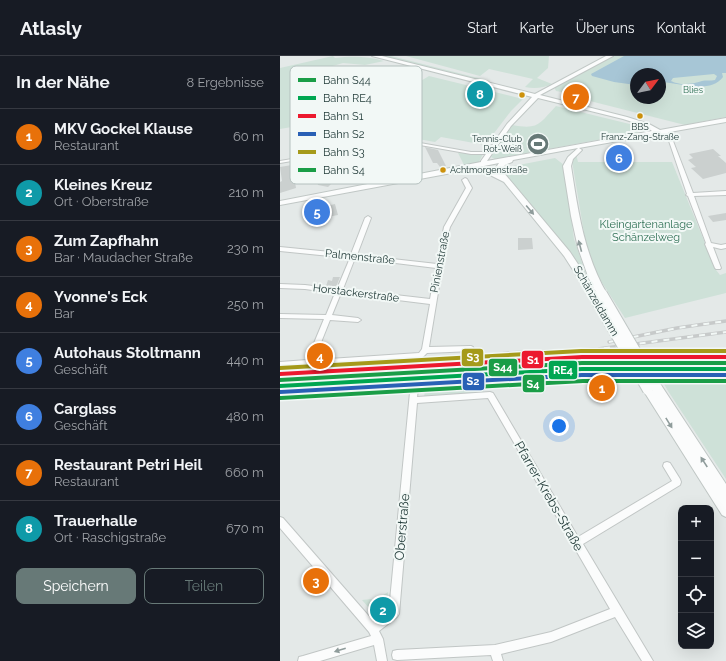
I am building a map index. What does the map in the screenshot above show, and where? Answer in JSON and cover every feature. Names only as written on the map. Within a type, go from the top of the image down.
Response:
[{"type":"main road","points":[[375,56],[387,57],[422,66]]},
{"type":"main road","points":[[486,164],[484,161],[509,125],[538,95],[549,87],[610,56]]},
{"type":"main road","points":[[422,66],[640,122],[663,132]]},
{"type":"main road","points":[[487,83],[537,90],[549,87]]},
{"type":"main road","points":[[549,87],[548,93],[556,98]]},
{"type":"main road","points":[[523,89],[538,95],[683,127]]},
{"type":"main road","points":[[442,173],[471,170],[726,121]]},
{"type":"main road","points":[[422,177],[517,158],[579,150],[683,127],[726,121]]},
{"type":"main road","points":[[655,122],[663,132]]},
{"type":"main road","points":[[550,154],[560,158],[567,166],[570,158],[579,150]]},
{"type":"main road","points":[[502,164],[517,158]]},
{"type":"main road","name":"Schänzeldamm","points":[[502,164],[499,169],[505,180],[567,254],[598,295],[652,389],[726,511]]},
{"type":"main road","name":"Schänzeldamm","points":[[567,166],[578,242],[598,295]]},
{"type":"main road","name":"Schänzeldamm","points":[[471,170],[495,174],[505,180]]},
{"type":"main road","points":[[280,203],[383,184]]},
{"type":"main road","name":"Schänzeldamm","points":[[652,389],[726,494]]},
{"type":"street","points":[[663,132],[667,141],[671,143],[689,195],[718,268]]},
{"type":"street","points":[[422,144],[470,153],[489,153]]},
{"type":"street","points":[[280,162],[290,160]]},
{"type":"street","name":"Pinienstraße","points":[[425,350],[447,227],[469,188],[465,180]]},
{"type":"street","points":[[689,195],[726,193]]},
{"type":"street","points":[[310,363],[354,257],[368,218]]},
{"type":"street","points":[[708,244],[721,247],[726,246]]},
{"type":"street","name":"Palmenstraße","points":[[280,249],[439,266]]},
{"type":"street","name":"Horstackerstraße","points":[[280,286],[433,302]]},
{"type":"street","points":[[280,316],[328,317],[358,320]]},
{"type":"street","points":[[280,365],[421,355],[425,350],[471,349]]},
{"type":"street","name":"Oberstraße","points":[[373,629],[394,614],[415,382]]},
{"type":"street","points":[[280,385],[314,383]]},
{"type":"street","name":"Pfarrer-Krebs-Straße","points":[[414,400],[490,395],[648,661]]},
{"type":"street","points":[[577,543],[677,482],[667,466]]},
{"type":"street","points":[[280,521],[373,629],[378,639],[382,661]]},
{"type":"street","points":[[397,655],[495,650],[551,636],[617,611]]},
{"type":"street","points":[[303,661],[378,639]]},
{"type":"street","points":[[495,650],[498,661]]},
{"type":"green space","points":[[333,56],[335,58],[366,57],[384,61],[365,65],[343,63],[333,66],[290,66],[290,127],[280,129],[280,68]]},
{"type":"green space","points":[[375,56],[391,56],[490,81],[485,84],[422,68],[422,66],[414,66]]},
{"type":"green space","points":[[406,56],[549,56],[548,68],[537,78],[552,84],[539,88],[525,87],[533,79],[489,69],[480,76]]},
{"type":"green space","name":"Blies","points":[[612,56],[726,56],[726,117],[685,125],[582,99],[585,96],[556,91],[554,87]]},
{"type":"green space","points":[[429,76],[523,99],[511,111],[485,145],[441,137],[435,142],[422,140],[422,80]]},
{"type":"green space","name":"Tennis-Club Rot-Weiß","points":[[556,106],[646,128],[646,131],[495,159],[491,157],[512,125],[528,127],[538,124]]},
{"type":"green space","points":[[458,153],[483,154],[479,162],[464,165]]},
{"type":"green space","name":"Kleingartenanlage Schänzelweg","points":[[576,154],[578,162],[672,162],[716,270],[720,275],[726,273],[726,293],[625,318],[597,275],[587,251],[572,161]]},
{"type":"green space","points":[[555,158],[564,165],[574,239],[586,274],[504,174],[504,168]]},
{"type":"green space","points":[[726,348],[726,353],[694,353],[684,351]]},
{"type":"green space","points":[[654,366],[726,368],[726,479],[668,391]]},
{"type":"green space","points":[[426,384],[484,384],[483,392],[463,395],[424,397]]},
{"type":"green space","points":[[388,592],[387,605],[391,606],[390,610],[384,608],[380,609],[379,613],[375,615],[362,600],[371,599],[374,601]]},
{"type":"water","points":[[624,56],[726,56],[726,73],[722,73],[723,77],[710,85],[693,86],[666,83],[666,68],[630,68],[630,84],[614,82],[592,76],[591,74]],"holes":[[[714,74],[717,76],[715,80],[690,84],[679,84],[671,81],[673,78]]]},
{"type":"building","points":[[475,88],[495,93],[488,98],[471,93]]},
{"type":"building","points":[[425,147],[438,150],[446,166],[440,167],[437,163],[433,163]]},
{"type":"building","points":[[713,149],[726,163],[726,173],[703,179],[691,168],[696,167],[688,160],[693,158],[689,154]]},
{"type":"building","points":[[290,165],[290,184],[295,184],[296,188],[280,193],[280,182],[282,181],[280,167]]},
{"type":"building","points":[[318,184],[331,184],[328,187]]},
{"type":"building","points":[[335,204],[338,215],[306,221],[304,211]]},
{"type":"building","points":[[726,213],[726,220],[713,222],[708,216]]},
{"type":"building","points":[[518,238],[532,238],[533,249],[518,250]]},
{"type":"building","points":[[333,277],[340,277],[336,287],[326,286],[328,280],[332,281]]},
{"type":"building","points":[[597,378],[608,381],[616,394],[602,398],[597,389],[593,390],[588,381]]},
{"type":"railway","points":[[609,342],[677,328],[726,321]]},
{"type":"railway","points":[[389,368],[508,353],[598,349],[726,332]]},
{"type":"railway","points":[[306,376],[358,369]]},
{"type":"railway","points":[[353,373],[414,374]]},
{"type":"rail line","name":"S3","points":[[280,368],[581,351],[726,351]]},
{"type":"rail line","name":"S1","points":[[280,374],[582,357],[726,357]]},
{"type":"rail line","name":"S44","points":[[280,380],[582,363],[726,363]]},
{"type":"rail line","name":"RE4","points":[[280,386],[582,369],[726,369]]},
{"type":"rail line","name":"S2","points":[[281,392],[582,375],[726,375]]},
{"type":"rail line","name":"S4","points":[[281,398],[583,381],[726,381]]},
{"type":"place","name":"Trauerhalle","points":[[480,94]]},
{"type":"place","name":"Restaurant Petri Heil","points":[[576,97]]},
{"type":"place","name":"BBS Franz-Zang-Straße","points":[[640,116]]},
{"type":"place","name":"Tennis-Club Rot-Weiß","points":[[538,144]]},
{"type":"place","name":"Carglass","points":[[619,158]]},
{"type":"place","name":"Achtmorgenstraße","points":[[443,170]]},
{"type":"place","name":"Autohaus Stoltmann","points":[[317,212]]},
{"type":"place","name":"Yvonne's Eck","points":[[320,356]]},
{"type":"place","name":"MKV Gockel Klause","points":[[602,388]]},
{"type":"place","name":"Zum Zapfhahn","points":[[316,581]]},
{"type":"place","name":"Kleines Kreuz","points":[[383,610]]}]
